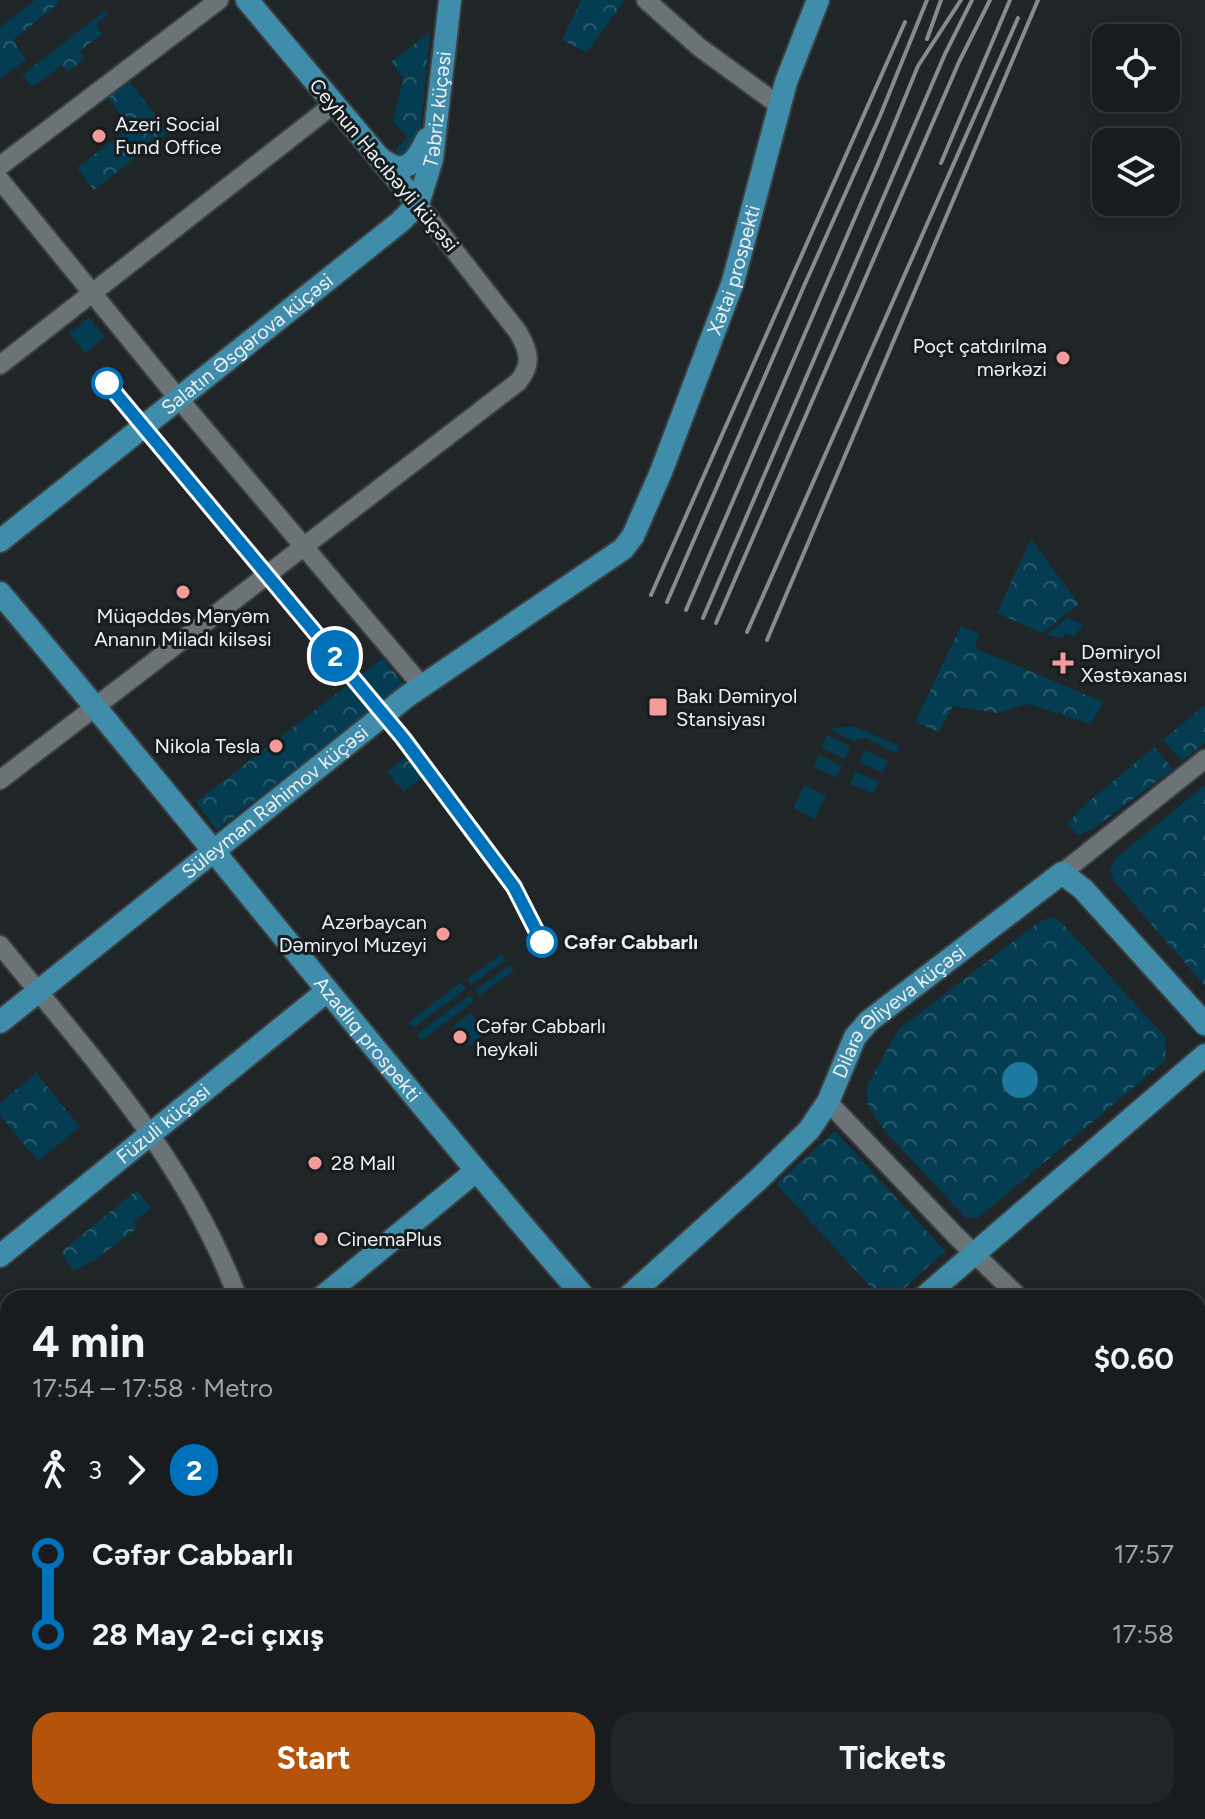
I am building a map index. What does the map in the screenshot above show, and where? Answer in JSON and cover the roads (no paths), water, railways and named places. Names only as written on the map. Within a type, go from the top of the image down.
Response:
[{"type":"main road","name":"Ceyhun Hacıbəyli küçəsi","points":[[247,0],[418,204]]},
{"type":"main road","name":"Təbriz küçəsi","points":[[418,204],[443,0]]},
{"type":"main road","name":"Təbriz küçəsi","points":[[418,204],[432,159],[450,0]]},
{"type":"main road","name":"Xətai prospekti","points":[[633,536],[661,472],[733,282],[795,56],[818,0]]},
{"type":"main road","points":[[372,151],[388,165],[404,167],[419,156],[427,139]]},
{"type":"main road","name":"Salatın Əsgərova küçəsi","points":[[0,541],[400,222],[418,204]]},
{"type":"main road","name":"Süleyman Rəhimov küçəsi","points":[[0,1022],[422,686],[615,557],[633,536]]},
{"type":"main road","name":"Azadlıq prospekti","points":[[0,593],[97,707],[476,1171],[578,1290]]},
{"type":"main road","points":[[1062,873],[1083,889],[1205,1024]]},
{"type":"main road","name":"Dilarə Əliyeva küçəsi","points":[[636,1290],[798,1142],[828,1102],[852,1044],[869,1021],[1062,873]]},
{"type":"main road","name":"Füzuli küçəsi","points":[[0,1256],[327,991]]},
{"type":"main road","points":[[932,1290],[1205,1055]]},
{"type":"main road","points":[[331,1290],[476,1171]]},
{"type":"street","points":[[0,166],[219,0]]},
{"type":"street","points":[[646,0],[699,47],[780,106]]},
{"type":"street","points":[[0,365],[334,104]]},
{"type":"street","points":[[0,180],[303,548],[422,686]]},
{"type":"street","name":"Ceyhun Hacıbəyli küçəsi","points":[[303,548],[518,382],[525,373],[529,355],[518,332],[418,204]]},
{"type":"street","points":[[0,780],[303,548]]},
{"type":"street","name":"Dilarə Əliyeva küçəsi","points":[[1062,873],[1205,759]]},
{"type":"street","points":[[0,945],[151,1134],[204,1219],[235,1290]]},
{"type":"street","points":[[828,1102],[1012,1290]]},
{"type":"railway","points":[[667,602],[880,116],[927,0]]},
{"type":"railway","points":[[927,39],[941,0]]},
{"type":"railway","points":[[686,610],[918,66],[961,0]]},
{"type":"railway","points":[[703,618],[945,54],[972,0]]},
{"type":"railway","points":[[716,623],[959,62],[990,0]]},
{"type":"railway","points":[[941,163],[1010,0]]},
{"type":"railway","points":[[767,640],[1038,0]]},
{"type":"railway","points":[[747,632],[1018,18]]},
{"type":"railway","points":[[651,595],[905,22]]},
{"type":"metro line","name":"2","points":[[107,383],[403,738],[514,887],[542,942]]},
{"type":"place","name":"Azeri Social Fund Office","points":[[99,136]]},
{"type":"place","name":"Poçt çatdırılma mərkəzi","points":[[1063,358]]},
{"type":"place","name":"Müqəddəs Məryəm Ananın Miladı kilsəsi","points":[[183,592]]},
{"type":"place","name":"Dəmiryol Xəstəxanası","points":[[1063,663]]},
{"type":"place","name":"Bakı Dəmiryol Stansiyası","points":[[658,707]]},
{"type":"place","name":"Nikola Tesla","points":[[276,746]]},
{"type":"place","name":"Azərbaycan Dəmiryol Muzeyi","points":[[443,934]]},
{"type":"place","name":"Cəfər Cabbarlı","points":[[542,942]]},
{"type":"place","name":"Cəfər Cabbarlı heykəli","points":[[460,1037]]},
{"type":"place","name":"28 Mall","points":[[315,1163]]},
{"type":"place","name":"CinemaPlus","points":[[321,1239]]}]
